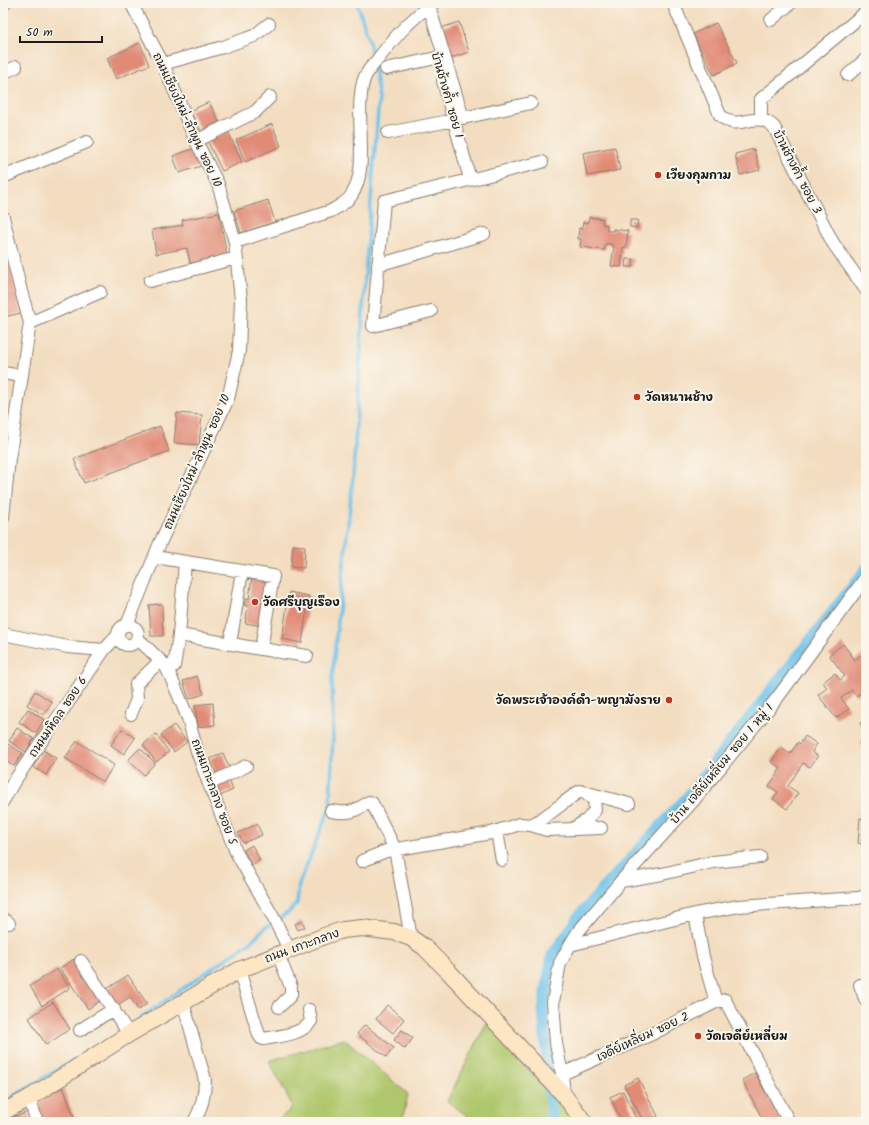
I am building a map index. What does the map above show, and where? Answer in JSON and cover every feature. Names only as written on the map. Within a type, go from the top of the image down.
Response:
[{"type":"street","name":"ถนนเชียงใหม่-ลำพูน ซอย 10","points":[[127,625],[155,557],[228,399],[239,351],[241,300],[235,242],[218,184],[196,141],[163,64],[131,3]]},
{"type":"street","points":[[673,3],[720,116],[729,123],[740,123],[761,118],[762,100],[866,12]]},
{"type":"street","points":[[771,20],[791,3]]},
{"type":"street","points":[[235,242],[331,211],[350,197],[360,175],[361,97],[365,78],[370,69],[400,31],[428,7],[463,118],[531,103]]},
{"type":"street","name":"บ้านช้างค้ำ ซอย 1","points":[[428,7],[436,58],[470,179]]},
{"type":"street","points":[[163,64],[223,47],[254,36],[269,24]]},
{"type":"street","points":[[386,70],[436,58]]},
{"type":"street","points":[[848,75],[866,60]]},
{"type":"street","points":[[3,73],[16,67]]},
{"type":"street","points":[[196,141],[255,112],[270,97]]},
{"type":"street","name":"บ้านช้างค้ำ ซอย 3","points":[[761,118],[768,121],[774,127],[833,243],[866,290]]},
{"type":"street","points":[[388,133],[454,120]]},
{"type":"street","points":[[3,177],[87,142]]},
{"type":"street","points":[[431,311],[372,326],[384,201],[542,162]]},
{"type":"street","points":[[3,217],[30,323],[6,458],[3,517]]},
{"type":"street","points":[[378,265],[484,234]]},
{"type":"street","points":[[150,281],[236,258]]},
{"type":"street","points":[[30,323],[100,292]]},
{"type":"street","points":[[3,372],[21,376]]},
{"type":"street","points":[[155,557],[273,576],[261,649]]},
{"type":"street","points":[[174,666],[179,635],[185,562]]},
{"type":"street","points":[[230,644],[242,571]]},
{"type":"street","name":"บ้าน เจดีย์เหลี่ยม ซอย 1 หมู่ 1","points":[[564,1095],[562,1074],[556,1043],[553,1002],[560,963],[570,945],[578,932],[621,881],[693,801],[778,697],[866,577]]},
{"type":"street","points":[[127,625],[131,625],[137,630],[137,638],[128,645],[121,642],[118,636],[120,628],[127,625]]},
{"type":"street","points":[[3,634],[68,647],[104,650]]},
{"type":"street","points":[[179,635],[307,656]]},
{"type":"street","name":"ถนนมหิดล ซอย 6","points":[[3,801],[8,781],[104,650],[118,636]]},
{"type":"street","name":"ถนนเกาะกลาง ซอย 5","points":[[137,638],[165,665],[170,675],[188,718],[197,751],[236,852],[273,917],[284,947],[291,995],[279,1007]]},
{"type":"street","points":[[131,714],[137,699],[136,684],[160,661]]},
{"type":"street","points":[[209,784],[246,766]]},
{"type":"street","points":[[530,825],[546,817],[562,803],[580,791],[629,804]]},
{"type":"street","points":[[572,829],[587,820],[595,810],[594,800],[584,792]]},
{"type":"street","points":[[331,811],[344,813],[350,812],[371,802],[395,849],[411,938]]},
{"type":"street","points":[[362,861],[386,850],[497,832],[520,824],[548,830],[601,828]]},
{"type":"street","points":[[497,832],[502,860]]},
{"type":"street","points":[[621,881],[662,874],[713,862],[760,857]]},
{"type":"street","points":[[570,945],[695,914],[739,906],[858,898],[866,896]]},
{"type":"street","points":[[695,914],[703,957],[720,1001],[789,1122]]},
{"type":"street","name":"ถนน เกาะกลาง","points":[[3,1112],[29,1098],[129,1034],[239,970],[284,947],[343,930],[362,928],[394,932],[411,938],[424,947],[564,1095],[584,1122]]},
{"type":"street","points":[[81,961],[114,1009],[129,1034]]},
{"type":"street","points":[[239,970],[259,1035],[262,1038],[264,1039],[307,1027],[311,1021],[309,1010]]},
{"type":"street","points":[[860,985],[866,1001]]},
{"type":"street","name":"เจดีย์เหลี่ยม ซอย 2","points":[[562,1074],[654,1033],[720,1001]]},
{"type":"street","points":[[183,1002],[205,1080],[204,1101],[194,1122]]},
{"type":"street","points":[[80,1030],[114,1009]]},
{"type":"street","points":[[29,1098],[37,1122]]},
{"type":"green space","points":[[487,1022],[575,1122],[476,1122],[447,1101]]},
{"type":"green space","points":[[344,1039],[408,1094],[402,1122],[276,1122],[293,1107],[269,1061]]},
{"type":"building","points":[[459,22],[469,52],[451,58],[441,28]]},
{"type":"building","points":[[716,23],[737,63],[714,75],[693,34]]},
{"type":"building","points":[[140,43],[149,65],[116,79],[107,58]]},
{"type":"building","points":[[209,102],[219,122],[201,131],[190,111]]},
{"type":"building","points":[[272,124],[281,146],[245,162],[236,140]]},
{"type":"building","points":[[228,131],[242,162],[222,171],[207,140]]},
{"type":"building","points":[[198,147],[204,165],[179,173],[173,156]]},
{"type":"building","points":[[615,147],[620,170],[587,176],[583,153]]},
{"type":"building","points":[[754,149],[760,170],[740,175],[735,154]]},
{"type":"building","points":[[268,200],[275,222],[241,233],[234,211]]},
{"type":"building","points":[[219,213],[227,256],[190,263],[187,248],[156,254],[152,230],[183,225],[182,220]]},
{"type":"building","points":[[589,217],[603,219],[602,224],[607,225],[607,231],[613,231],[613,229],[628,231],[626,248],[623,247],[621,267],[611,266],[614,246],[611,246],[611,244],[605,244],[605,250],[580,247],[581,239],[578,239],[579,228],[582,229],[583,222],[588,223]]},
{"type":"building","points":[[630,220],[638,220],[637,228],[630,227]]},
{"type":"building","points":[[3,245],[5,245],[21,313],[4,317]]},
{"type":"building","points":[[626,259],[634,259],[633,267],[625,267]]},
{"type":"building","points":[[177,413],[202,415],[199,445],[174,443]]},
{"type":"building","points":[[160,426],[169,451],[84,483],[74,459]]},
{"type":"building","points":[[293,545],[305,546],[304,568],[291,567]]},
{"type":"building","name":"วัดศรีบุญเรือง","points":[[252,577],[269,580],[262,626],[245,623],[248,606],[244,605],[245,598],[249,599]]},
{"type":"building","points":[[289,592],[309,596],[302,643],[282,639]]},
{"type":"building","points":[[162,604],[163,636],[151,636],[149,605]]},
{"type":"building","points":[[843,644],[855,660],[861,655],[866,663],[866,670],[861,675],[866,682],[866,689],[856,696],[852,690],[841,698],[849,709],[836,718],[818,695],[827,688],[823,682],[835,673],[840,680],[845,676],[829,655]]},
{"type":"building","points":[[197,676],[204,694],[189,699],[183,681]]},
{"type":"building","points":[[35,691],[52,702],[44,715],[27,705]]},
{"type":"building","points":[[213,703],[215,725],[198,727],[195,705]]},
{"type":"building","points":[[28,709],[44,720],[36,733],[19,722]]},
{"type":"building","points":[[866,720],[866,734],[860,723]]},
{"type":"building","points":[[174,725],[187,742],[174,752],[161,735]]},
{"type":"building","points":[[17,728],[34,739],[26,752],[9,741]]},
{"type":"building","points":[[122,729],[135,738],[124,754],[111,745]]},
{"type":"building","points":[[156,734],[169,752],[156,762],[143,745]]},
{"type":"building","points":[[805,736],[817,744],[812,752],[818,756],[810,767],[803,763],[788,786],[798,793],[787,809],[773,799],[778,792],[769,786],[781,768],[771,762],[781,748],[790,754],[798,742],[800,744]]},
{"type":"building","points":[[866,739],[866,752],[860,742]]},
{"type":"building","points":[[77,741],[114,765],[103,782],[65,758]]},
{"type":"building","points":[[6,743],[23,753],[14,766],[3,759],[3,748]]},
{"type":"building","points":[[140,748],[155,763],[144,775],[128,760]]},
{"type":"building","points":[[43,750],[56,758],[46,775],[33,767]]},
{"type":"building","points":[[223,753],[230,770],[217,775],[210,759]]},
{"type":"building","points":[[229,780],[233,790],[218,797],[214,787]]},
{"type":"building","points":[[860,818],[866,819],[866,845],[858,843]]},
{"type":"building","points":[[257,824],[262,835],[243,843],[238,833]]},
{"type":"building","points":[[252,845],[260,860],[252,865],[244,850]]},
{"type":"building","points":[[302,921],[305,927],[298,930],[295,924]]},
{"type":"building","points":[[74,959],[101,1000],[88,1009],[60,968]]},
{"type":"building","points":[[57,969],[70,988],[42,1006],[30,986]]},
{"type":"building","points":[[128,975],[147,1004],[138,1010],[130,997],[114,1007],[104,991]]},
{"type":"building","points":[[53,1002],[70,1029],[46,1045],[29,1018]]},
{"type":"building","points":[[387,1005],[404,1019],[393,1033],[376,1019]]},
{"type":"building","points":[[365,1025],[394,1048],[386,1057],[357,1034]]},
{"type":"building","points":[[402,1030],[413,1038],[405,1049],[394,1040]]},
{"type":"building","points":[[755,1073],[782,1122],[764,1122],[742,1080]]},
{"type":"building","points":[[638,1078],[658,1116],[648,1122],[644,1122],[624,1085]]},
{"type":"building","points":[[63,1087],[76,1122],[42,1122],[36,1102]]},
{"type":"building","points":[[623,1091],[636,1119],[629,1122],[622,1122],[610,1097]]},
{"type":"building","points":[[28,1112],[31,1122],[3,1122],[3,1121]]},
{"type":"waterway","points":[[357,3],[369,40],[373,61]]},
{"type":"waterway","points":[[140,1018],[249,943],[265,928],[289,912],[297,903],[299,884],[330,807],[333,734],[332,677],[353,477],[365,277],[379,98],[374,69]]},
{"type":"waterway","points":[[552,1122],[543,1010],[552,955],[583,911],[688,796],[866,569]]},
{"type":"waterway","points":[[3,1102],[76,1059]]},
{"type":"place","name":"เวียงกุมกาม","points":[[658,175]]},
{"type":"place","name":"วัดหนานช้าง","points":[[637,397]]},
{"type":"place","name":"วัดศรีบุญเรือง","points":[[255,602]]},
{"type":"place","name":"วัดพระเจ้าองค์ดำ-พญามังราย","points":[[669,700]]},
{"type":"place","name":"วัดเจดีย์เหลี่ยม","points":[[698,1036]]}]
